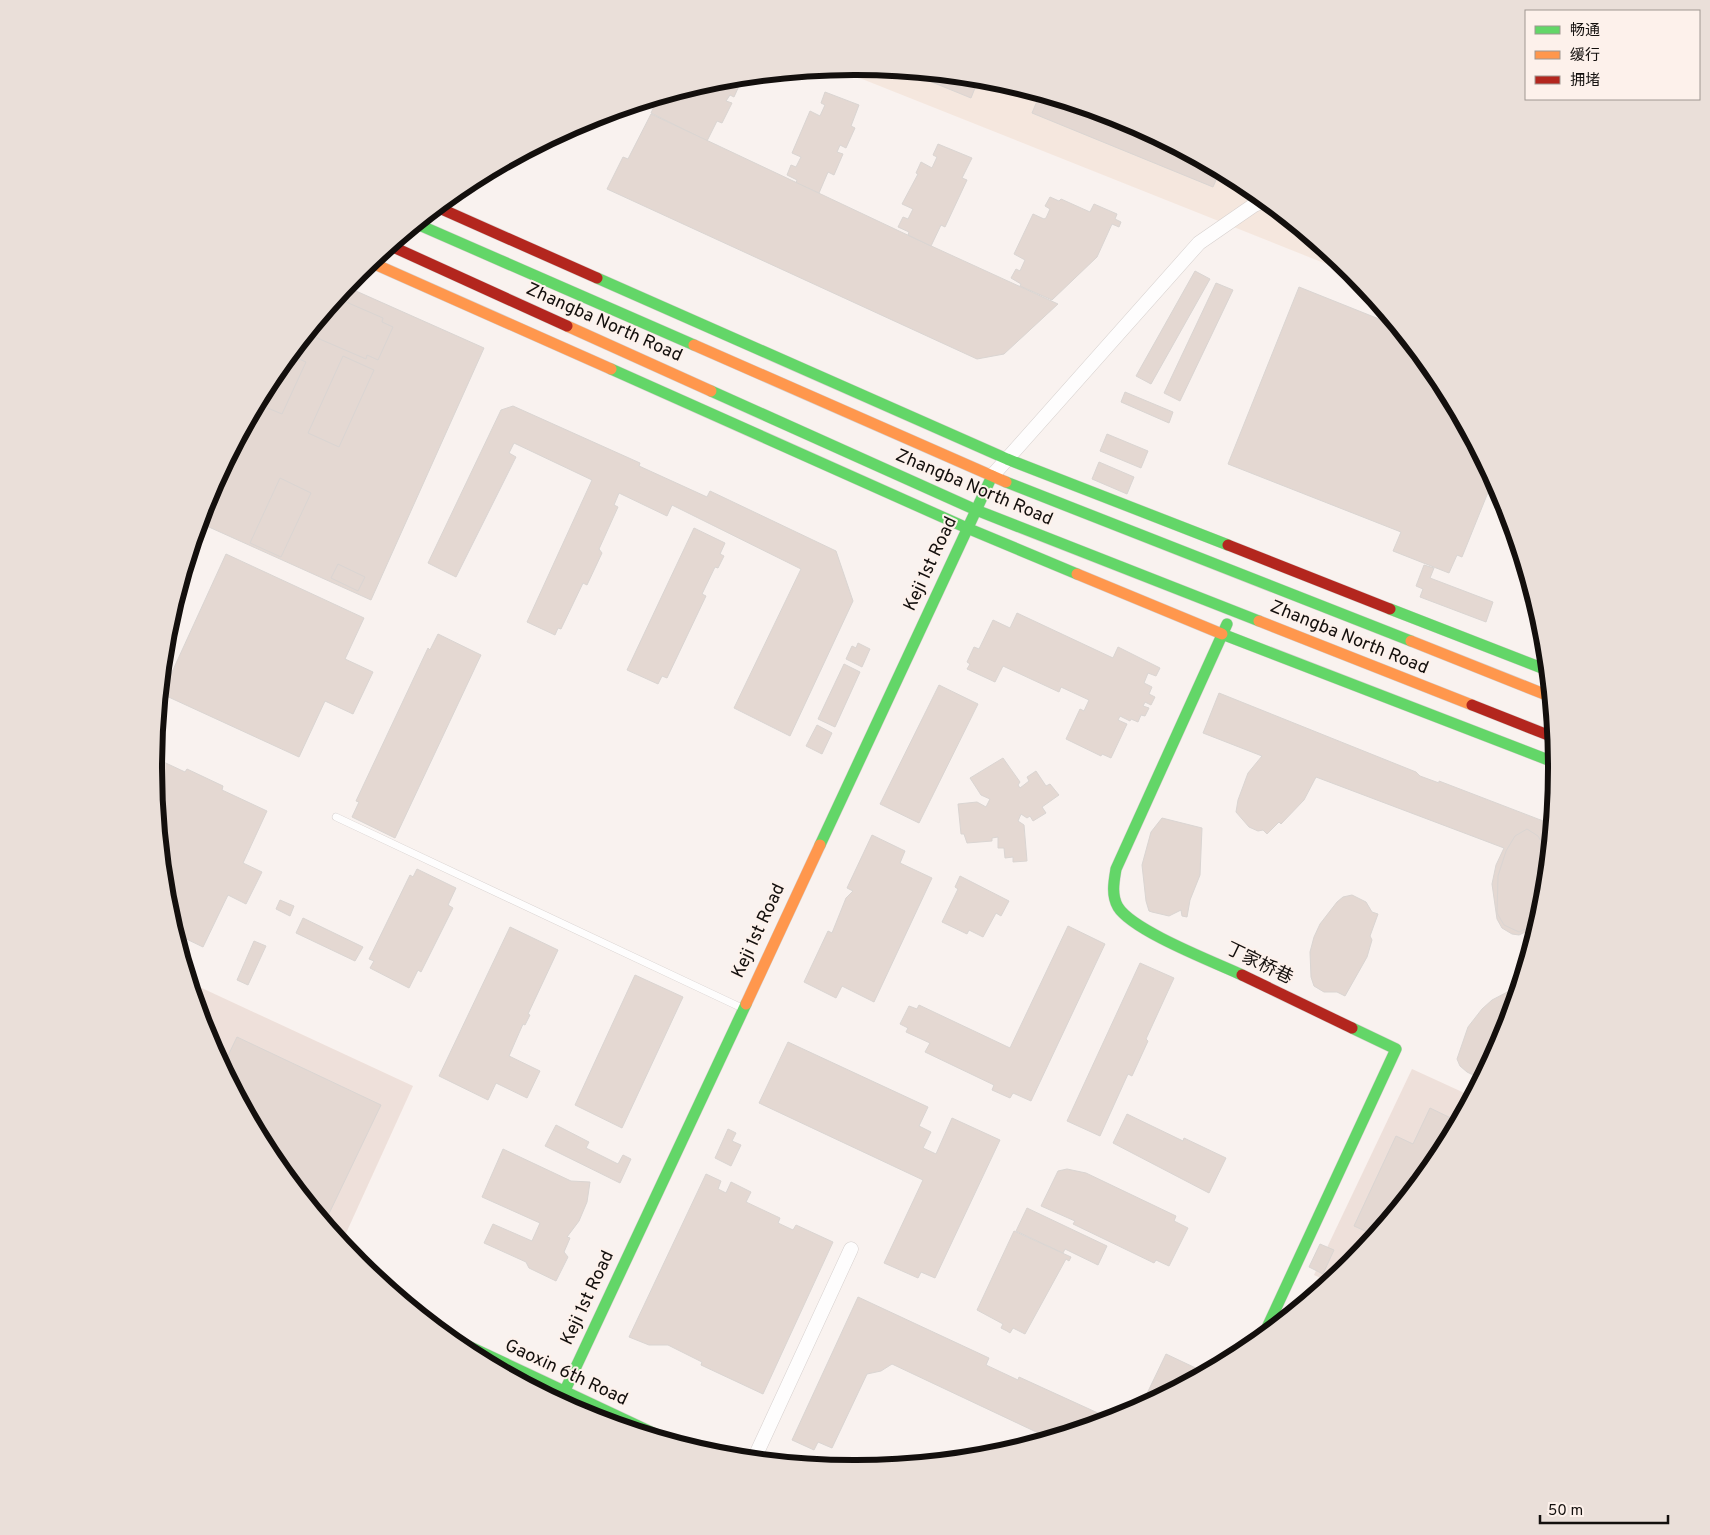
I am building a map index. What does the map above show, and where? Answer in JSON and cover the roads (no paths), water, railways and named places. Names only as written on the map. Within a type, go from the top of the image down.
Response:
[{"type":"main road","points":[[445,210],[1007,459],[1540,667]]},
{"type":"main road","name":"Zhangba North Road","points":[[423,227],[992,476],[1543,694]]},
{"type":"main road","name":"Zhangba North Road","points":[[396,248],[976,510],[1547,735]]},
{"type":"main road","points":[[378,266],[967,528],[1222,634],[1548,760]]},
{"type":"main road","name":"Keji 1st Road","points":[[562,1395],[992,476]]},
{"type":"main road","name":"丁家桥巷","points":[[1232,611],[1116,869],[1112,890],[1116,904],[1130,919],[1150,931],[1396,1049],[1269,1322]]},
{"type":"street","points":[[992,476],[1199,243],[1257,204]]},
{"type":"street","points":[[757,1453],[851,1250]]},
{"type":"lane","points":[[336,817],[742,1008]]}]
